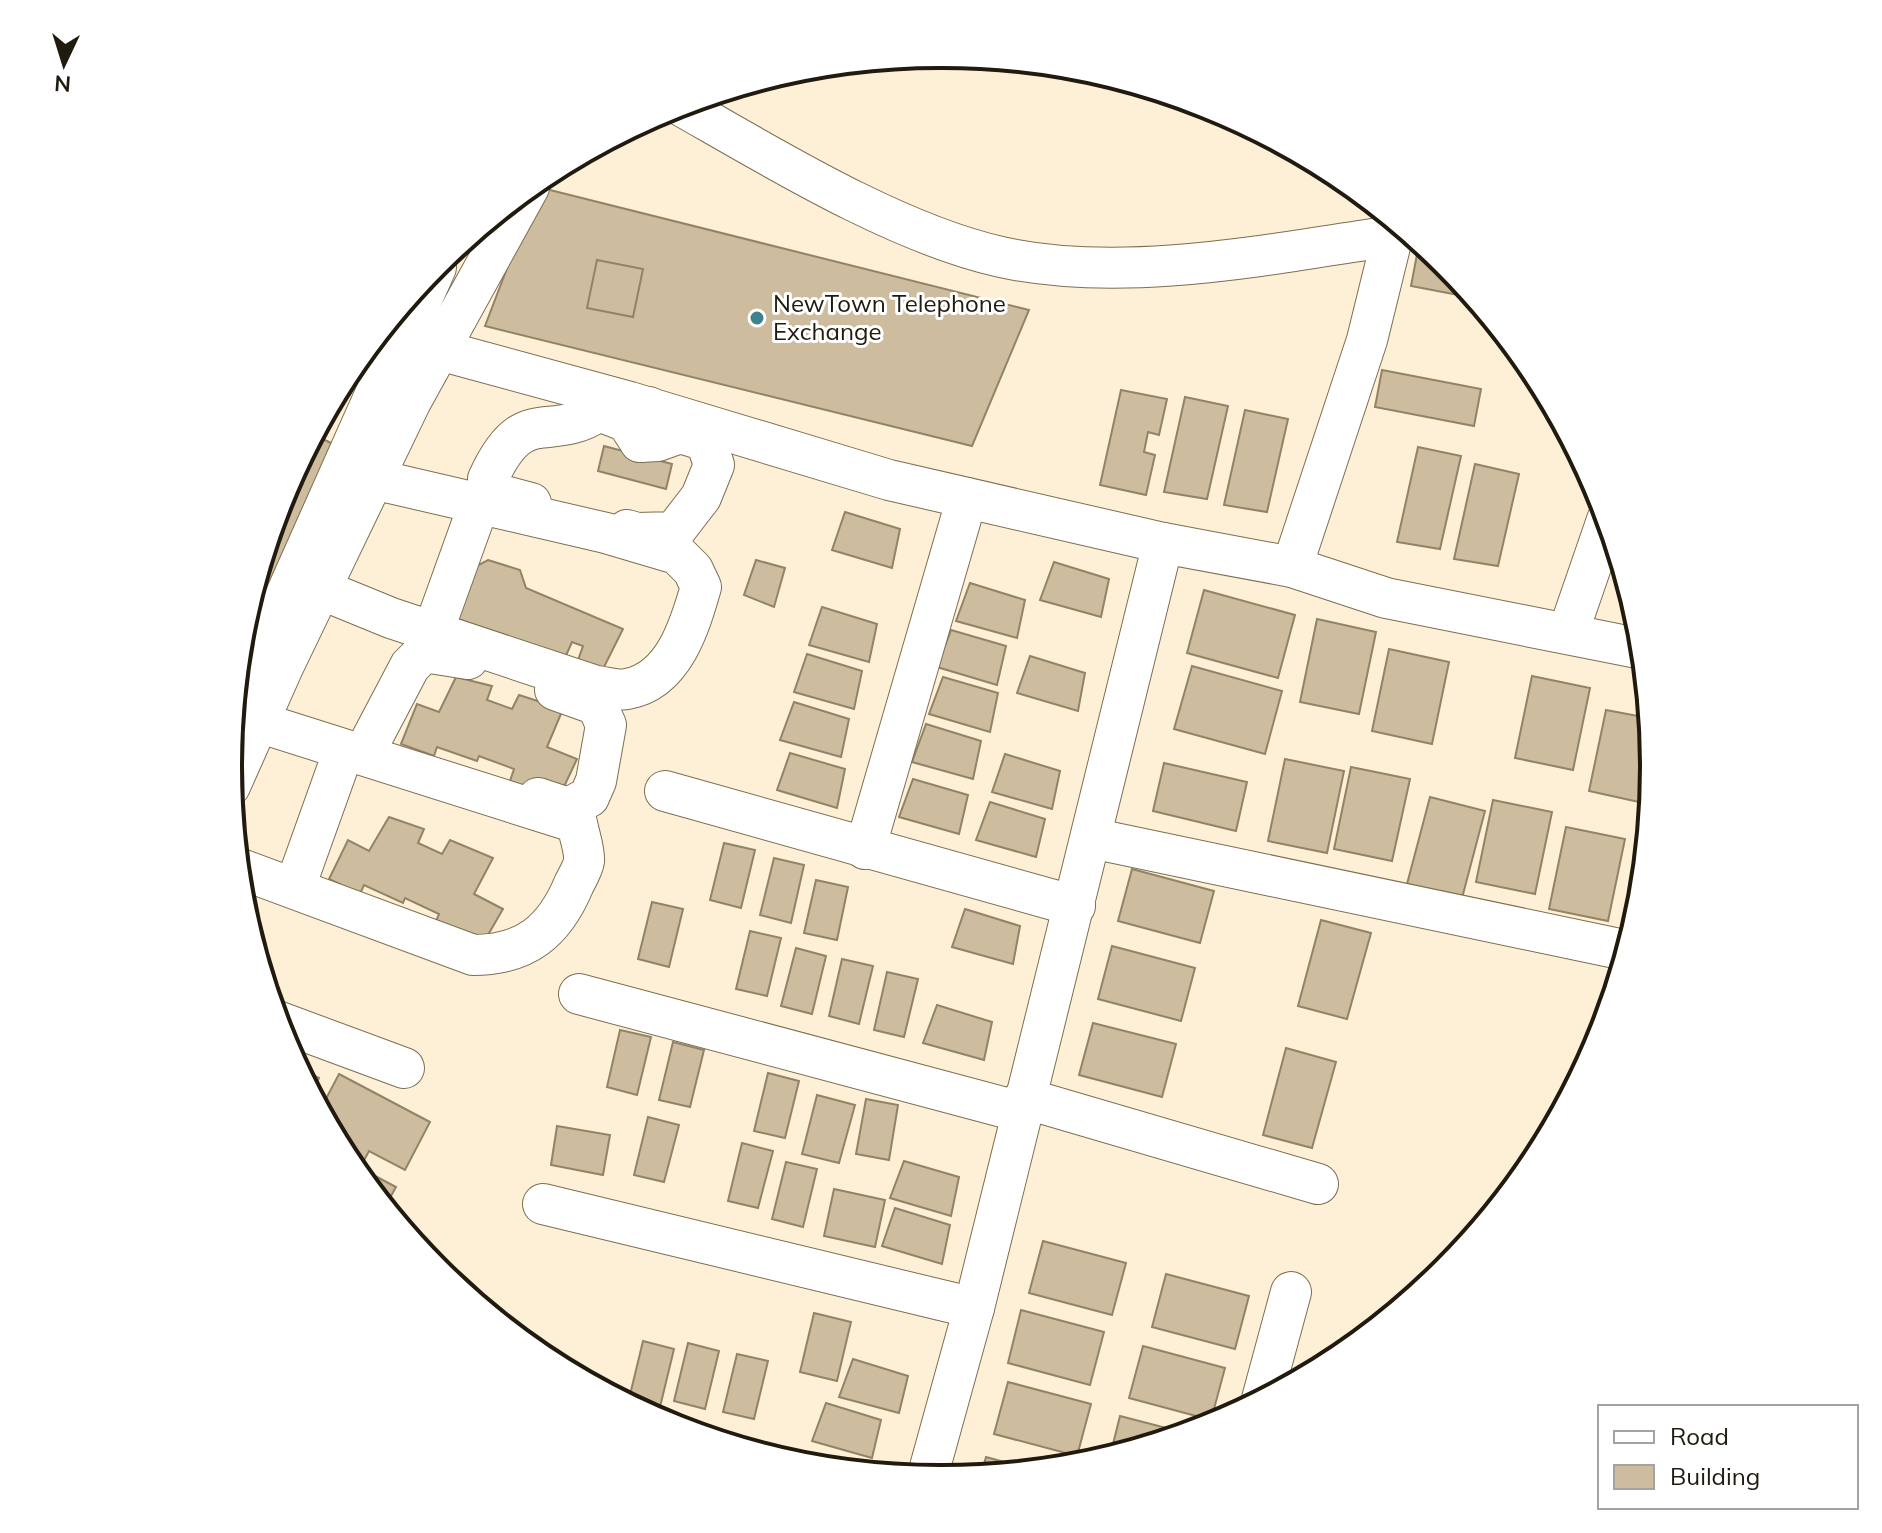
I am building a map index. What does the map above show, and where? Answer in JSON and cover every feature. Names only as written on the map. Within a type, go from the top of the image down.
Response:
[{"type":"main road","points":[[253,713],[383,347]]},
{"type":"street","points":[[695,113],[895,219],[947,241],[1003,258],[1083,266],[1215,262],[1388,230]]},
{"type":"street","points":[[243,745],[253,713],[315,600],[439,350],[515,213]]},
{"type":"street","points":[[1292,567],[1358,369],[1393,234]]},
{"type":"street","points":[[383,346],[439,350],[645,425],[658,441],[680,433],[706,441],[714,465],[701,497],[674,532],[637,533],[493,493],[488,479],[502,450],[523,431],[548,424],[579,424],[599,411],[627,422],[645,425],[889,480],[1163,543],[1292,567],[1386,598],[1629,646]]},
{"type":"street","points":[[373,479],[606,533],[677,554],[693,570],[701,587],[686,639],[659,672],[627,689],[596,686],[428,642]]},
{"type":"street","points":[[865,849],[967,498]]},
{"type":"street","points":[[286,884],[346,746],[428,642],[479,504]]},
{"type":"street","points":[[1568,633],[1601,538]]},
{"type":"street","points":[[931,1465],[974,1308],[1163,543]]},
{"type":"street","points":[[315,600],[597,705],[606,725],[596,781],[589,797],[568,808],[346,746]]},
{"type":"street","points":[[251,872],[473,955],[501,955],[528,944],[550,927],[569,897],[584,862],[577,823],[253,713]]},
{"type":"street","points":[[665,791],[1075,906]]},
{"type":"street","points":[[1091,838],[1615,948]]},
{"type":"street","points":[[579,994],[1022,1105],[1318,1184]]},
{"type":"street","points":[[293,1027],[404,1068]]},
{"type":"street","points":[[543,1204],[974,1308]]},
{"type":"street","points":[[1266,1384],[1291,1292]]},
{"type":"building","name":"NewTown Telephone Exchange","points":[[548,190],[1029,310],[972,446],[485,326],[533,200]]},
{"type":"building","points":[[1417,255],[1455,294],[1411,286]]},
{"type":"building","points":[[597,260],[643,269],[633,317],[587,308]]},
{"type":"building","points":[[1382,370],[1481,389],[1474,426],[1375,407]]},
{"type":"building","points":[[1121,390],[1167,399],[1159,435],[1148,432],[1144,452],[1155,455],[1146,495],[1100,485]]},
{"type":"building","points":[[1185,397],[1228,406],[1207,499],[1164,492]]},
{"type":"building","points":[[1245,410],[1288,419],[1267,512],[1224,505]]},
{"type":"building","points":[[324,440],[357,455],[247,691],[266,586],[296,499],[315,458]]},
{"type":"building","points":[[604,446],[672,464],[666,489],[598,471]]},
{"type":"building","points":[[1418,447],[1461,456],[1440,549],[1397,542]]},
{"type":"building","points":[[1475,464],[1519,474],[1498,566],[1454,559]]},
{"type":"building","points":[[845,512],[900,529],[892,568],[832,550]]},
{"type":"building","points":[[488,560],[520,570],[526,588],[623,629],[601,673],[577,663],[583,646],[572,642],[564,660],[453,617],[469,570]]},
{"type":"building","points":[[756,560],[785,568],[774,607],[744,595]]},
{"type":"building","points":[[1054,562],[1109,579],[1101,617],[1040,600]]},
{"type":"building","points":[[970,583],[1025,600],[1017,638],[956,621]]},
{"type":"building","points":[[1204,590],[1295,615],[1278,678],[1187,653]]},
{"type":"building","points":[[822,607],[877,624],[869,662],[809,645]]},
{"type":"building","points":[[1317,619],[1376,632],[1359,714],[1300,702]]},
{"type":"building","points":[[951,630],[1006,646],[997,685],[937,667]]},
{"type":"building","points":[[1389,649],[1449,662],[1432,744],[1372,731]]},
{"type":"building","points":[[807,654],[862,671],[854,709],[794,692]]},
{"type":"building","points":[[1030,656],[1085,673],[1078,711],[1017,693]]},
{"type":"building","points":[[1192,666],[1282,691],[1265,754],[1174,729]]},
{"type":"building","points":[[1532,676],[1590,688],[1573,770],[1515,758]]},
{"type":"building","points":[[456,677],[492,686],[487,700],[512,709],[519,695],[563,709],[547,747],[577,759],[562,791],[550,795],[510,781],[514,769],[479,756],[477,761],[437,747],[434,756],[401,744],[417,704],[439,712]]},
{"type":"building","points":[[943,677],[998,693],[990,732],[929,714]]},
{"type":"building","points":[[794,702],[849,719],[841,757],[780,740]]},
{"type":"building","points":[[1606,710],[1638,716],[1638,802],[1589,791]]},
{"type":"building","points":[[926,724],[981,741],[973,779],[912,762]]},
{"type":"building","points":[[790,753],[845,769],[837,808],[777,790]]},
{"type":"building","points":[[1005,754],[1060,771],[1052,809],[992,792]]},
{"type":"building","points":[[1285,759],[1344,771],[1327,853],[1268,841]]},
{"type":"building","points":[[1164,763],[1247,782],[1236,831],[1153,811]]},
{"type":"building","points":[[1351,767],[1410,779],[1392,861],[1334,849]]},
{"type":"building","points":[[913,779],[968,795],[959,834],[899,817]]},
{"type":"building","points":[[1430,797],[1485,811],[1462,898],[1407,884]]},
{"type":"building","points":[[1493,800],[1552,812],[1535,894],[1476,882]]},
{"type":"building","points":[[990,802],[1045,819],[1036,857],[976,840]]},
{"type":"building","points":[[389,817],[424,829],[418,843],[442,854],[450,840],[493,858],[474,894],[503,909],[485,940],[434,926],[439,914],[405,898],[403,903],[364,885],[360,894],[329,879],[348,840],[369,851]]},
{"type":"building","points":[[1566,827],[1625,839],[1608,921],[1549,909]]},
{"type":"building","points":[[724,843],[755,850],[741,908],[710,900]]},
{"type":"building","points":[[774,858],[804,865],[791,923],[760,915]]},
{"type":"building","points":[[1132,869],[1214,891],[1200,943],[1118,921]]},
{"type":"building","points":[[816,880],[848,887],[837,940],[804,933]]},
{"type":"building","points":[[652,902],[683,909],[669,967],[638,959]]},
{"type":"building","points":[[965,909],[1020,926],[1013,964],[952,947]]},
{"type":"building","points":[[1321,920],[1371,933],[1347,1019],[1298,1006]]},
{"type":"building","points":[[750,931],[781,938],[767,996],[736,989]]},
{"type":"building","points":[[1112,946],[1195,968],[1181,1021],[1098,999]]},
{"type":"building","points":[[796,948],[826,956],[812,1014],[781,1006]]},
{"type":"building","points":[[842,959],[873,966],[859,1024],[829,1016]]},
{"type":"building","points":[[887,972],[918,979],[904,1037],[874,1030]]},
{"type":"building","points":[[937,1005],[992,1022],[984,1060],[923,1043]]},
{"type":"building","points":[[1093,1023],[1176,1044],[1162,1097],[1079,1075]]},
{"type":"building","points":[[620,1030],[651,1037],[637,1095],[607,1087]]},
{"type":"building","points":[[673,1042],[704,1050],[690,1107],[659,1100]]},
{"type":"building","points":[[1286,1048],[1336,1062],[1312,1148],[1263,1135]]},
{"type":"building","points":[[768,1073],[799,1081],[785,1138],[754,1131]]},
{"type":"building","points":[[339,1074],[430,1122],[405,1170],[369,1151],[364,1160],[327,1098]]},
{"type":"building","points":[[817,1095],[855,1105],[839,1163],[802,1154]]},
{"type":"building","points":[[866,1099],[898,1105],[889,1160],[856,1154]]},
{"type":"building","points":[[648,1117],[679,1125],[664,1182],[634,1175]]},
{"type":"building","points":[[557,1126],[610,1135],[603,1175],[551,1165]]},
{"type":"building","points":[[742,1143],[773,1151],[758,1208],[728,1201]]},
{"type":"building","points":[[904,1161],[959,1177],[951,1216],[890,1198]]},
{"type":"building","points":[[786,1162],[817,1169],[803,1227],[772,1219]]},
{"type":"building","points":[[375,1176],[396,1187],[391,1197]]},
{"type":"building","points":[[834,1189],[885,1200],[875,1247],[824,1236]]},
{"type":"building","points":[[895,1208],[950,1225],[942,1264],[882,1246]]},
{"type":"building","points":[[1043,1241],[1126,1263],[1112,1315],[1029,1293]]},
{"type":"building","points":[[1166,1274],[1249,1296],[1235,1349],[1152,1327]]},
{"type":"building","points":[[1021,1310],[1104,1332],[1090,1385],[1008,1363]]},
{"type":"building","points":[[814,1313],[851,1322],[837,1381],[800,1372]]},
{"type":"building","points":[[643,1341],[674,1349],[660,1406],[631,1392]]},
{"type":"building","points":[[688,1343],[719,1351],[705,1409],[674,1401]]},
{"type":"building","points":[[1143,1346],[1225,1368],[1214,1409],[1197,1416],[1129,1398]]},
{"type":"building","points":[[737,1354],[768,1361],[754,1419],[723,1412]]},
{"type":"building","points":[[853,1359],[908,1376],[899,1413],[839,1397]]},
{"type":"building","points":[[1008,1382],[1091,1404],[1078,1452],[1067,1453],[994,1434]]},
{"type":"building","points":[[826,1403],[881,1420],[872,1458],[812,1441]]},
{"type":"building","points":[[1120,1416],[1166,1428],[1122,1441],[1113,1443]]},
{"type":"building","points":[[986,1457],[1004,1462],[987,1464],[984,1464]]},
{"type":"place","name":"NewTown Telephone Exchange","points":[[757,318]]}]
